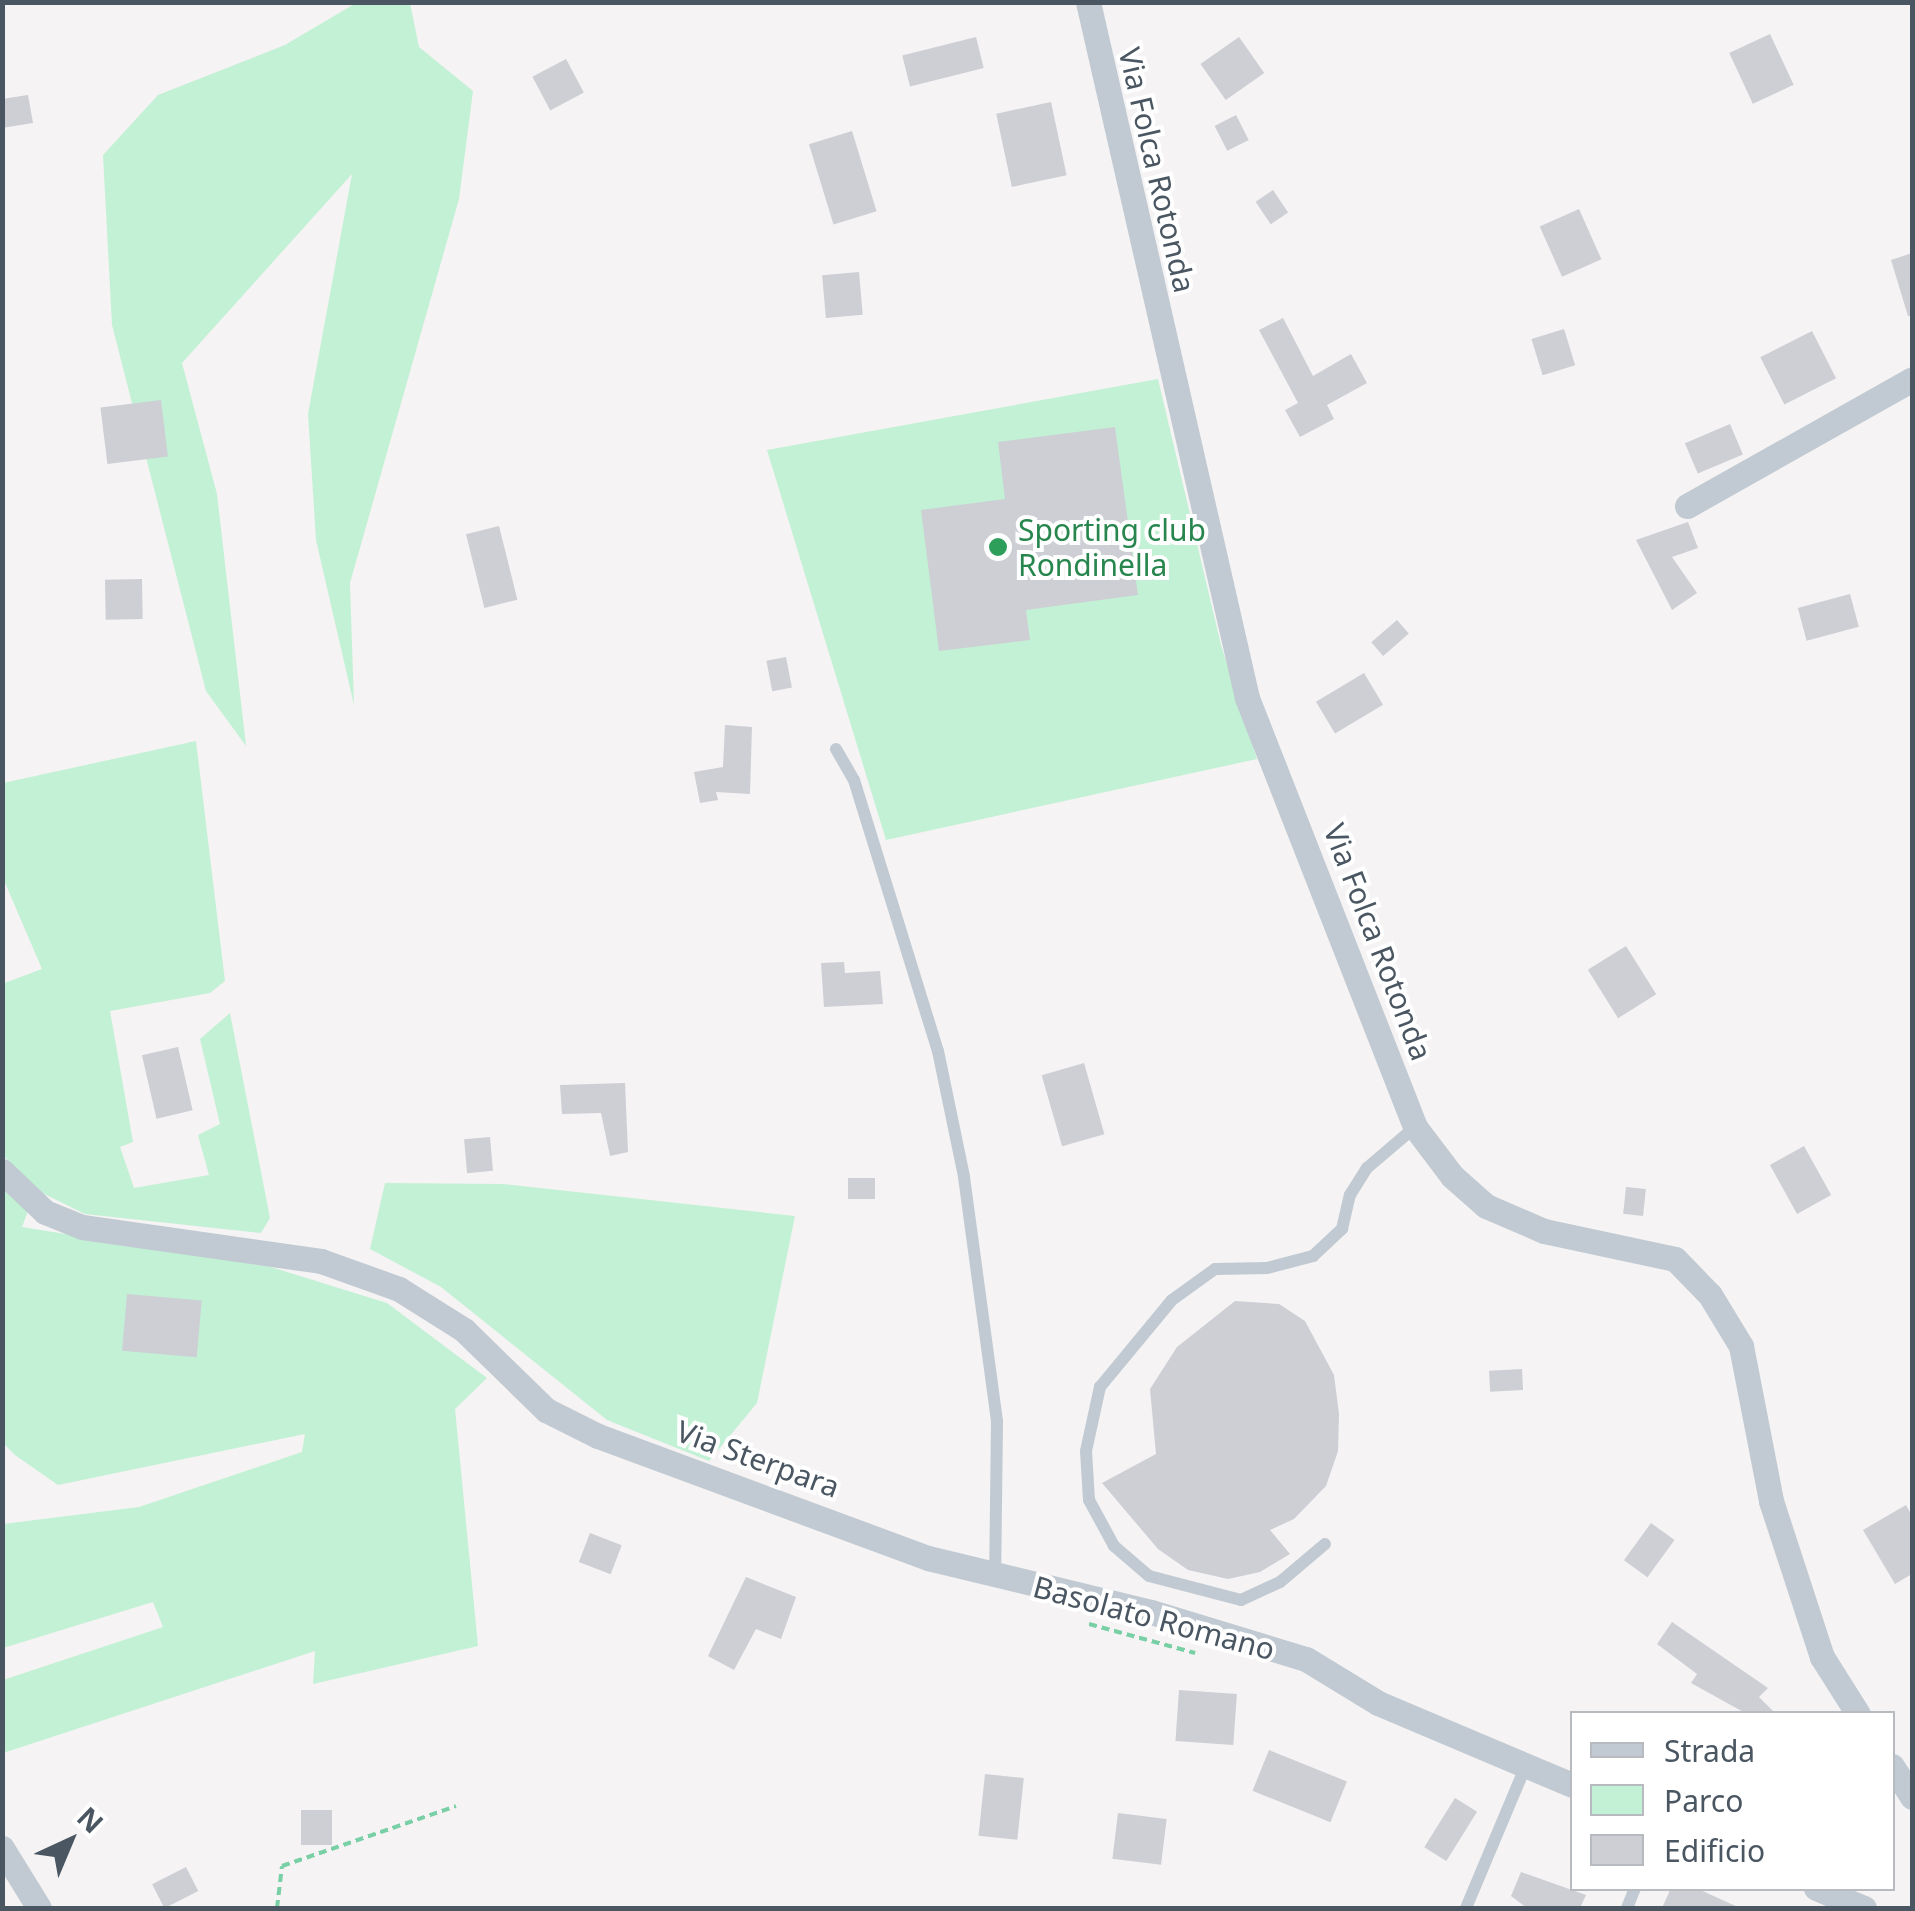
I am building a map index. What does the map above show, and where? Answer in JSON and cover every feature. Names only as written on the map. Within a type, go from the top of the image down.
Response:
[{"type":"street","name":"Via Folca Rotonda","points":[[1088,2],[1247,698],[1415,1128],[1452,1176],[1486,1206],[1544,1231],[1676,1259],[1710,1295],[1741,1346],[1771,1501],[1822,1657],[1856,1711]]},
{"type":"street","points":[[1686,506],[1912,379]]},
{"type":"street","name":"Via Sterpara","points":[[2,1171],[45,1212],[82,1227],[321,1261],[398,1289],[464,1330],[546,1410],[580,1428],[996,1579],[1151,1612],[1306,1658],[1378,1703],[1570,1784]]},
{"type":"street","points":[[1895,1771],[1912,1797]]},
{"type":"street","points":[[2,1848],[39,1908]]},
{"type":"street","points":[[1823,1891],[1864,1908]]},
{"type":"lane","points":[[836,749],[854,780],[938,1050],[964,1177],[997,1422],[996,1579]]},
{"type":"lane","points":[[1325,1544],[1280,1582],[1241,1600],[1150,1576],[1114,1546],[1089,1500],[1086,1450],[1100,1387],[1172,1300],[1215,1268],[1267,1268],[1312,1256],[1342,1230],[1350,1195],[1367,1168],[1415,1128]]},
{"type":"lane","points":[[1466,1908],[1526,1766]]},
{"type":"path","name":"Basolato Romano","points":[[1071,1619],[1205,1656]]},
{"type":"path","points":[[277,1908],[282,1866],[456,1806]]},
{"type":"green space","points":[[356,3],[410,3],[419,47],[473,91],[459,199],[350,583],[354,705],[316,540],[308,414],[352,174],[182,363],[217,494],[246,746],[206,691],[112,325],[103,155],[158,95],[285,45]]},
{"type":"green space","name":"Sporting club Rondinella","points":[[1158,379],[1221,645],[1257,759],[886,840],[767,450]]},
{"type":"green space","points":[[196,741],[225,981],[210,993],[110,1011],[133,1142],[120,1147],[134,1188],[209,1175],[198,1135],[220,1124],[200,1039],[230,1013],[270,1218],[261,1233],[85,1214],[34,1189],[3,1155],[2,984],[42,969],[3,878],[3,783]]},
{"type":"green space","points":[[385,1183],[503,1184],[795,1216],[757,1403],[709,1461],[607,1420],[441,1287],[370,1249]]},
{"type":"green space","points":[[2,1185],[28,1211],[22,1227],[271,1267],[387,1303],[487,1378],[455,1409],[478,1646],[313,1684],[315,1651],[3,1753],[3,1680],[163,1627],[153,1602],[3,1648],[3,1524],[139,1507],[302,1452],[305,1434],[58,1485],[15,1455],[2,1442]]},
{"type":"building","points":[[1770,34],[1794,85],[1753,104],[1729,53]]},
{"type":"building","points":[[976,37],[984,68],[910,86],[902,55]]},
{"type":"building","points":[[1239,37],[1264,73],[1226,100],[1200,64]]},
{"type":"building","points":[[566,59],[584,93],[550,110],[532,77]]},
{"type":"building","points":[[28,95],[33,123],[2,128],[2,99]]},
{"type":"building","points":[[1051,102],[1067,175],[1012,187],[996,114]]},
{"type":"building","points":[[1236,115],[1249,140],[1227,151],[1215,126]]},
{"type":"building","points":[[852,131],[877,211],[834,224],[809,144]]},
{"type":"building","points":[[1273,190],[1288,212],[1271,224],[1256,202]]},
{"type":"building","points":[[1579,209],[1601,259],[1562,277],[1540,226]]},
{"type":"building","points":[[1912,253],[1912,316],[1908,316],[1891,260]]},
{"type":"building","points":[[859,272],[863,315],[826,318],[822,275]]},
{"type":"building","points":[[1283,318],[1313,376],[1351,354],[1367,383],[1327,405],[1334,419],[1300,437],[1285,410],[1298,403],[1259,330]]},
{"type":"building","points":[[1564,329],[1575,365],[1543,375],[1531,339]]},
{"type":"building","points":[[1812,331],[1836,378],[1784,405],[1760,357]]},
{"type":"building","points":[[161,400],[168,457],[107,464],[100,407]]},
{"type":"building","points":[[1730,424],[1743,454],[1698,474],[1685,443]]},
{"type":"building","points":[[1115,427],[1138,595],[1026,610],[1030,640],[939,651],[921,510],[1005,499],[998,442]]},
{"type":"building","points":[[1688,522],[1698,548],[1672,557],[1697,593],[1672,610],[1636,540]]},
{"type":"building","points":[[499,526],[517,600],[484,608],[466,534]]},
{"type":"building","points":[[142,579],[143,619],[106,620],[105,580]]},
{"type":"building","points":[[1850,594],[1859,627],[1807,641],[1798,608]]},
{"type":"building","points":[[1397,620],[1409,634],[1383,656],[1371,642]]},
{"type":"building","points":[[786,657],[792,687],[772,691],[766,661]]},
{"type":"building","points":[[1364,673],[1383,705],[1335,734],[1316,702]]},
{"type":"building","points":[[725,725],[752,727],[750,794],[716,792],[718,800],[700,803],[694,772],[723,767]]},
{"type":"building","points":[[1626,946],[1656,994],[1618,1018],[1588,970]]},
{"type":"building","points":[[844,962],[845,973],[880,971],[883,1004],[824,1007],[821,963]]},
{"type":"building","points":[[178,1047],[193,1110],[157,1119],[142,1055]]},
{"type":"building","points":[[1084,1063],[1104,1134],[1062,1146],[1042,1075]]},
{"type":"building","points":[[625,1083],[628,1152],[610,1156],[601,1113],[562,1114],[560,1085]]},
{"type":"building","points":[[490,1137],[493,1171],[467,1173],[464,1139]]},
{"type":"building","points":[[1804,1146],[1831,1195],[1797,1214],[1770,1165]]},
{"type":"building","points":[[848,1178],[875,1178],[875,1199],[848,1199]]},
{"type":"building","points":[[1626,1187],[1646,1189],[1643,1216],[1623,1214]]},
{"type":"building","points":[[127,1294],[202,1301],[197,1357],[122,1351]]},
{"type":"building","points":[[1235,1301],[1279,1304],[1305,1321],[1334,1375],[1339,1414],[1338,1451],[1326,1486],[1294,1519],[1270,1530],[1290,1554],[1260,1572],[1228,1579],[1188,1570],[1158,1549],[1102,1483],[1156,1454],[1150,1389],[1177,1347]]},
{"type":"building","points":[[1522,1369],[1523,1390],[1490,1392],[1489,1371]]},
{"type":"building","points":[[1906,1505],[1912,1516],[1912,1574],[1895,1584],[1863,1530]]},
{"type":"building","points":[[1651,1523],[1674,1540],[1647,1577],[1624,1560]]},
{"type":"building","points":[[590,1533],[622,1545],[611,1574],[579,1562]]},
{"type":"building","points":[[746,1577],[796,1597],[781,1639],[756,1629],[734,1670],[708,1656]]},
{"type":"building","points":[[1672,1622],[1768,1688],[1759,1697],[1773,1711],[1742,1711],[1691,1683],[1697,1674],[1657,1644]]},
{"type":"building","points":[[1179,1690],[1237,1694],[1233,1745],[1175,1741]]},
{"type":"building","points":[[1269,1750],[1347,1781],[1330,1822],[1253,1791]]},
{"type":"building","points":[[985,1774],[1024,1778],[1017,1840],[979,1836]]},
{"type":"building","points":[[1455,1798],[1477,1812],[1446,1861],[1424,1847]]},
{"type":"building","points":[[301,1810],[332,1810],[332,1845],[301,1845]]},
{"type":"building","points":[[1118,1813],[1167,1819],[1161,1865],[1112,1859]]},
{"type":"building","points":[[186,1867],[198,1891],[164,1908],[152,1884]]},
{"type":"building","points":[[1521,1872],[1586,1895],[1580,1908],[1527,1908],[1511,1896]]},
{"type":"building","points":[[1670,1891],[1703,1891],[1740,1908],[1662,1908]]},
{"type":"place","name":"Sporting club Rondinella","points":[[998,547]]}]
